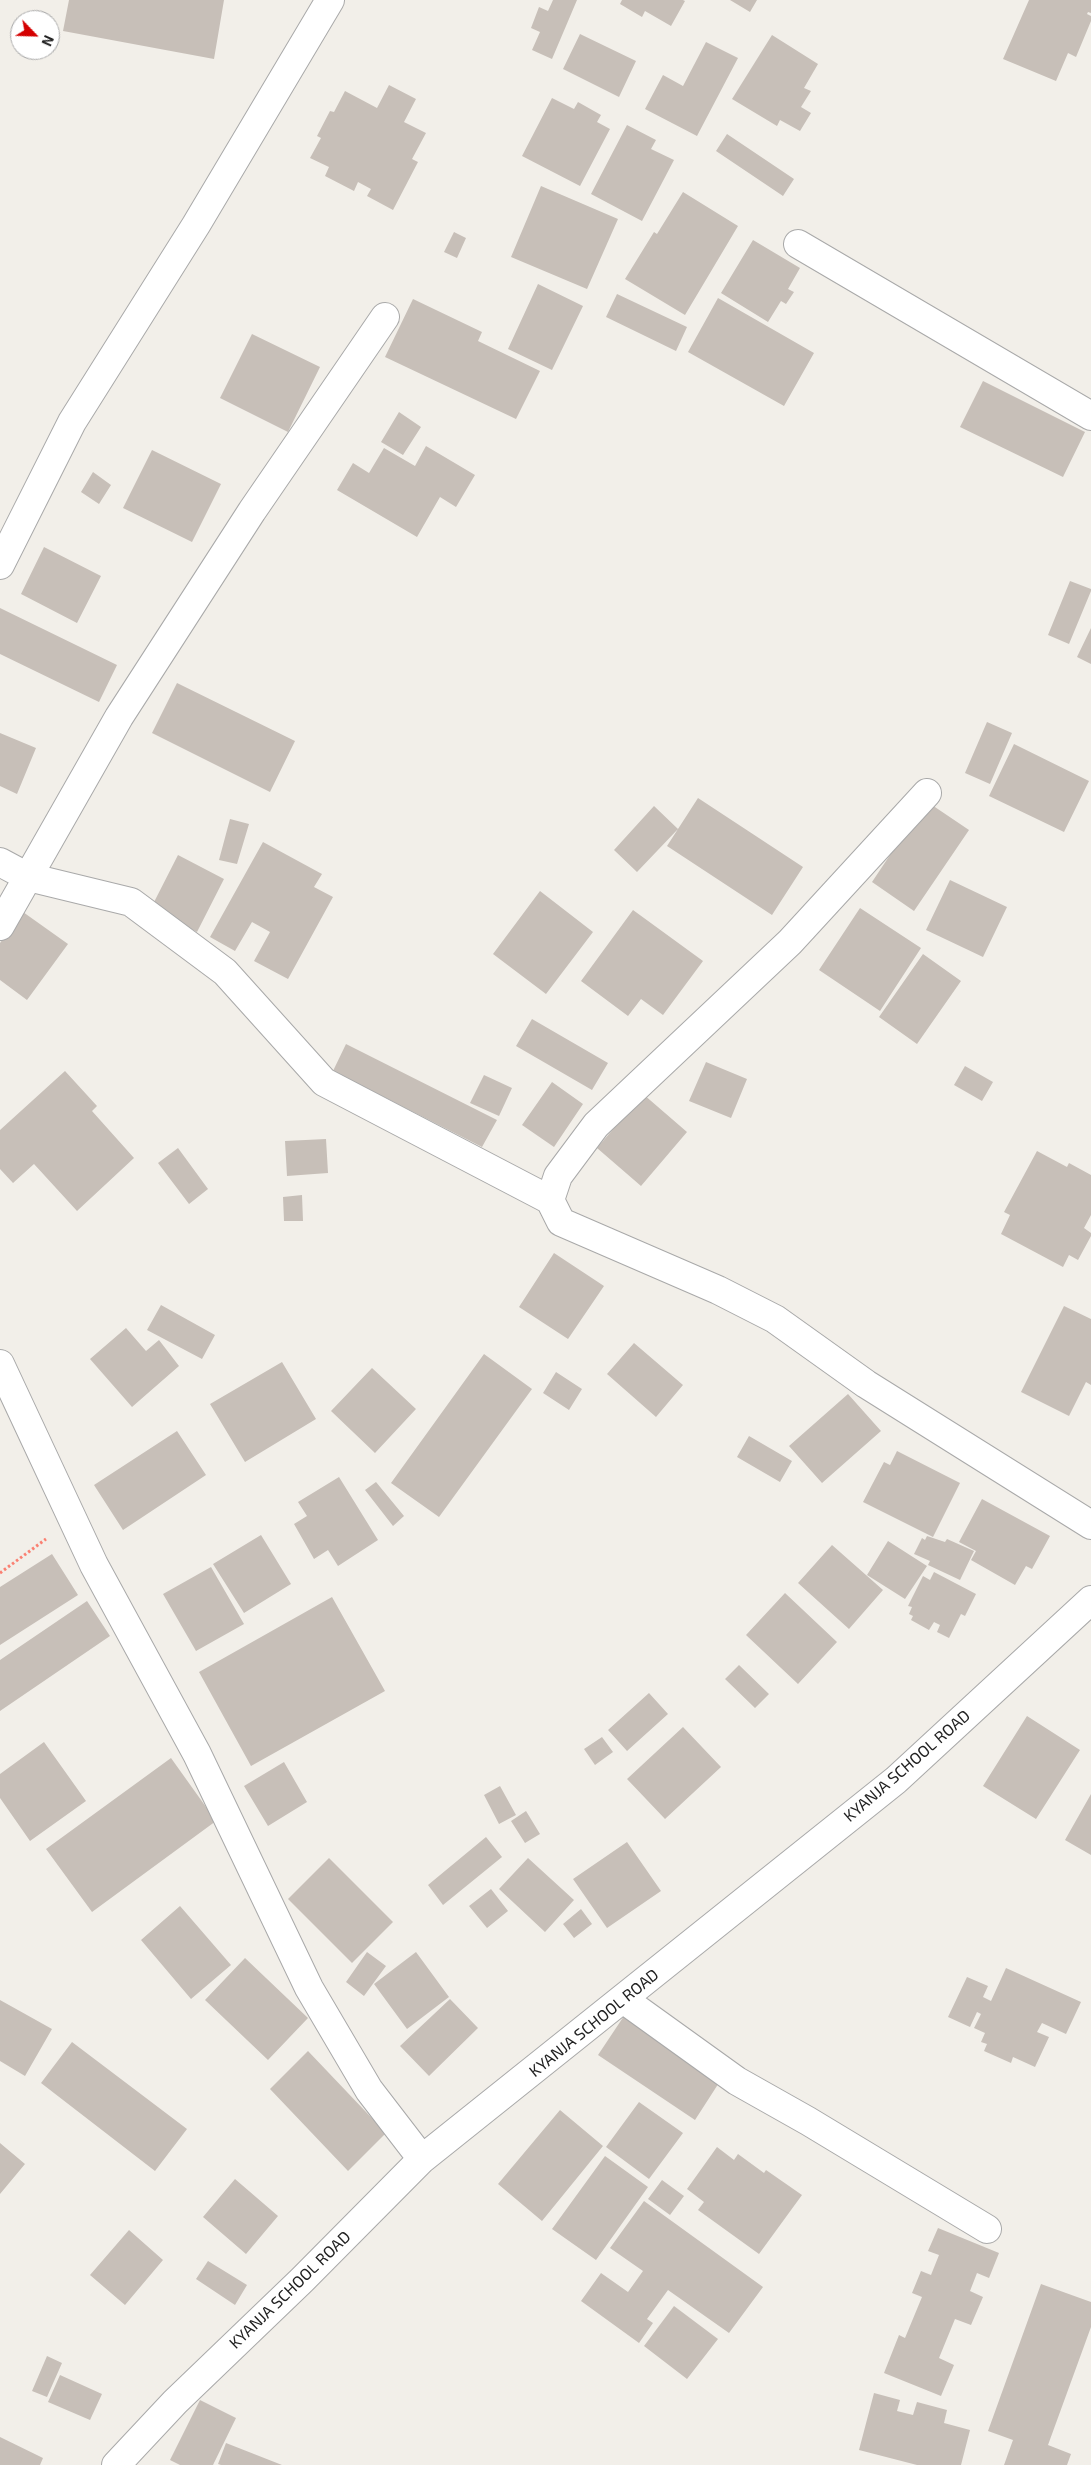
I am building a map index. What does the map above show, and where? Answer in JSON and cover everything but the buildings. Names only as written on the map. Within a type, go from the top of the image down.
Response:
[{"type":"street","points":[[0,565],[72,422],[196,225],[330,0]]},
{"type":"street","points":[[798,244],[1091,416]]},
{"type":"street","points":[[0,926],[125,708],[252,511],[385,317]]},
{"type":"street","points":[[550,1200],[558,1176],[596,1125],[790,942],[927,793]]},
{"type":"street","points":[[0,862],[28,877],[131,902],[225,972],[324,1082],[550,1200],[561,1222],[718,1290],[775,1320],[866,1384],[1091,1525]]},
{"type":"street","points":[[0,1364],[94,1565],[197,1754],[309,1988],[369,2090],[422,2159]]},
{"type":"street","name":"KYANJA SCHOOL ROAD","points":[[116,2465],[175,2402],[302,2280],[422,2159],[896,1780],[1091,1600]]},
{"type":"street","points":[[623,2000],[737,2081],[808,2121],[987,2229]]},
{"type":"path","points":[[0,1573],[72,1520]]}]
